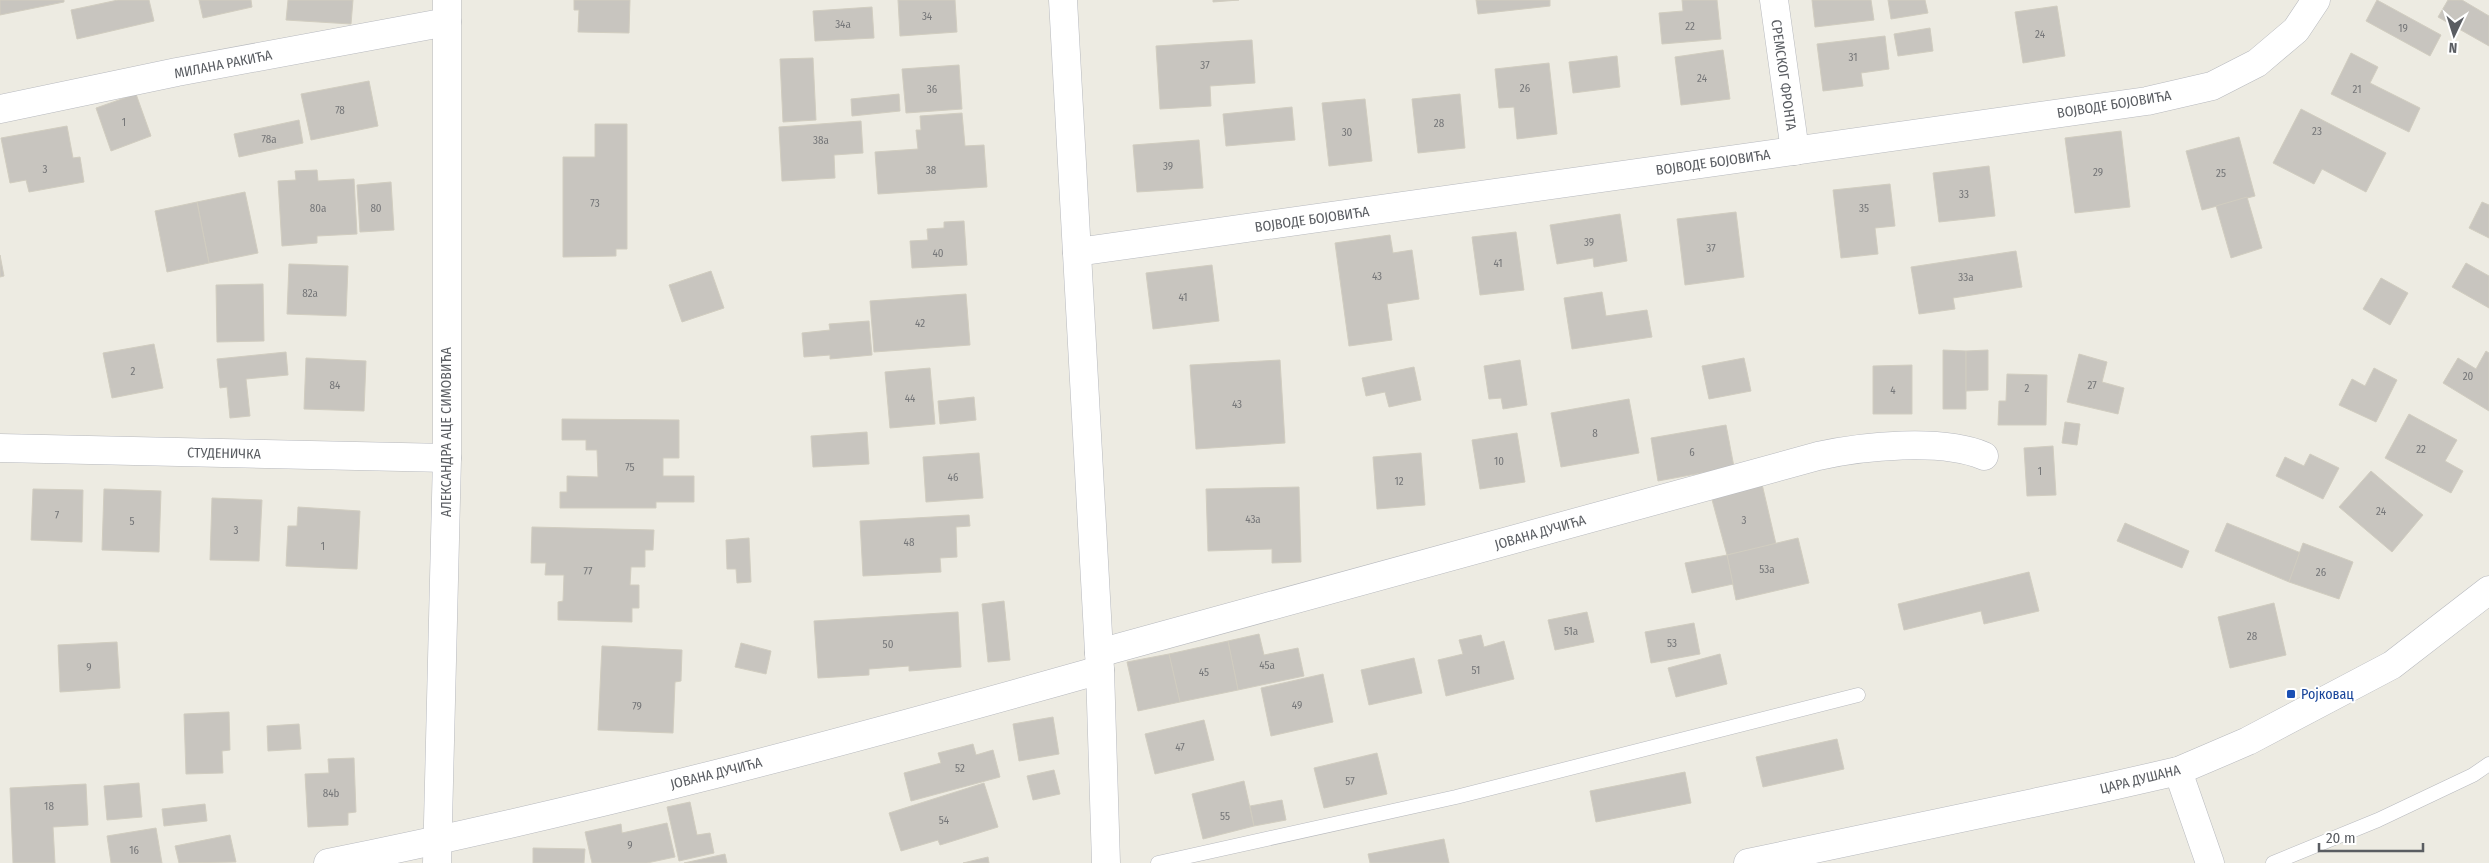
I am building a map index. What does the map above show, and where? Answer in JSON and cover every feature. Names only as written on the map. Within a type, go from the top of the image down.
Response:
[{"type":"street","points":[[1063,0],[1100,662],[1106,863]]},
{"type":"street","name":"СРЕМСКОГ ФРОНТА","points":[[1774,0],[1794,151]]},
{"type":"street","name":"ВОЈВОДЕ БОЈОВИЋА","points":[[1077,252],[2147,101],[2212,86],[2258,64],[2296,30],[2316,0]]},
{"type":"street","name":"МИЛАНА РАКИЋА","points":[[0,109],[177,72],[447,11]]},
{"type":"street","name":"АЛЕКСАНДРА АЦЕ СИМОВИЋА","points":[[438,852],[447,458],[447,11]]},
{"type":"street","name":"ЈОВАНА ДУЧИЋА","points":[[328,863],[438,852],[870,735],[1100,662],[1818,456],[1871,447],[1900,446],[1954,448],[1984,456]]},
{"type":"street","name":"СТУДЕНИЧКА","points":[[0,448],[447,458]]},
{"type":"street","name":"ЦАРА ДУШАНА","points":[[1748,863],[2090,792],[2178,770],[2248,741],[2392,665],[2489,590]]},
{"type":"street","points":[[2178,770],[2210,863]]},
{"type":"lane","points":[[1158,863],[1456,797],[1858,695]]},
{"type":"lane","points":[[2273,863],[2378,820],[2473,775],[2489,764]]},
{"type":"building","points":[[0,0],[64,0],[64,2],[0,15]]},
{"type":"building","points":[[118,0],[149,0],[154,21],[77,39],[71,10]]},
{"type":"building","points":[[199,0],[251,0],[252,7],[203,18]]},
{"type":"building","points":[[288,0],[353,0],[351,24],[286,20]]},
{"type":"building","points":[[574,0],[630,0],[629,33],[578,32],[579,10],[574,10]]},
{"type":"building","points":[[898,0],[955,0],[957,32],[900,36]]},
{"type":"building","points":[[1213,0],[1239,0],[1213,2]]},
{"type":"building","points":[[1476,0],[1550,0],[1550,6],[1478,14]]},
{"type":"building","points":[[1682,0],[1717,0],[1721,39],[1662,44],[1659,13],[1683,11]]},
{"type":"building","points":[[1812,0],[1871,0],[1874,20],[1815,27]]},
{"type":"building","points":[[1888,0],[1925,0],[1928,13],[1891,19]]},
{"type":"building","points":[[2377,0],[2441,35],[2430,56],[2366,21]]},
{"type":"building","points":[[2448,0],[2462,0],[2489,16],[2489,46],[2438,17]]},
{"type":"building","points":[[2057,6],[2065,56],[2023,63],[2015,12]]},
{"type":"building","points":[[872,7],[874,38],[815,41],[813,11]]},
{"type":"building","points":[[1930,28],[1933,51],[1898,56],[1894,34]]},
{"type":"building","points":[[1885,36],[1889,69],[1861,73],[1863,86],[1823,91],[1817,44]]},
{"type":"building","points":[[1252,40],[1255,83],[1210,86],[1211,106],[1160,109],[1156,46]]},
{"type":"building","points":[[1723,50],[1730,99],[1681,105],[1675,57]]},
{"type":"building","points":[[2351,53],[2378,67],[2370,83],[2420,108],[2409,132],[2331,94]]},
{"type":"building","points":[[1617,56],[1620,87],[1573,93],[1569,62]]},
{"type":"building","points":[[813,58],[816,120],[783,122],[780,59]]},
{"type":"building","points":[[1549,63],[1557,134],[1517,139],[1514,107],[1499,108],[1495,69]]},
{"type":"building","points":[[959,65],[962,109],[906,113],[902,69]]},
{"type":"building","points":[[369,81],[378,126],[311,140],[301,94]]},
{"type":"building","points":[[136,94],[151,136],[111,151],[96,108]]},
{"type":"building","points":[[899,94],[900,111],[852,116],[851,99]]},
{"type":"building","points":[[1460,94],[1465,148],[1418,153],[1412,99]]},
{"type":"building","points":[[1365,99],[1372,161],[1329,166],[1322,103]]},
{"type":"building","points":[[1292,107],[1295,140],[1226,146],[1223,114]]},
{"type":"building","points":[[2301,109],[2386,153],[2366,192],[2322,169],[2314,184],[2273,163]]},
{"type":"building","points":[[962,113],[965,146],[984,145],[987,187],[878,194],[875,152],[918,149],[916,130],[921,130],[920,116]]},
{"type":"building","points":[[299,120],[303,143],[239,157],[234,134]]},
{"type":"building","points":[[861,121],[863,153],[834,155],[835,178],[782,181],[779,127]]},
{"type":"building","points":[[595,124],[627,124],[627,249],[616,249],[616,256],[563,257],[563,157],[595,157]]},
{"type":"building","points":[[67,126],[73,158],[80,157],[84,182],[29,192],[26,180],[10,183],[1,138]]},
{"type":"building","points":[[2121,131],[2130,207],[2075,213],[2065,138]]},
{"type":"building","points":[[2239,137],[2255,196],[2202,210],[2186,151]]},
{"type":"building","points":[[1199,140],[1203,188],[1137,192],[1133,145]]},
{"type":"building","points":[[1989,166],[1995,216],[1939,222],[1933,173]]},
{"type":"building","points":[[317,170],[318,181],[354,179],[357,234],[317,236],[317,243],[282,246],[278,181],[296,180],[295,171]]},
{"type":"building","points":[[391,182],[394,230],[360,232],[357,185]]},
{"type":"building","points":[[1890,184],[1895,226],[1875,228],[1878,254],[1841,258],[1833,190]]},
{"type":"building","points":[[245,192],[258,253],[209,263],[197,202]]},
{"type":"building","points":[[2247,197],[2262,248],[2231,258],[2216,206]]},
{"type":"building","points":[[197,202],[209,263],[167,272],[155,211]]},
{"type":"building","points":[[2482,202],[2489,205],[2489,238],[2469,228]]},
{"type":"building","points":[[1736,212],[1744,277],[1685,285],[1677,219]]},
{"type":"building","points":[[1620,214],[1627,261],[1594,267],[1593,258],[1557,264],[1550,225]]},
{"type":"building","points":[[964,221],[967,265],[912,268],[910,241],[928,240],[927,229],[944,228],[944,222]]},
{"type":"building","points":[[1516,232],[1524,290],[1480,295],[1472,237]]},
{"type":"building","points":[[1390,235],[1393,253],[1412,250],[1419,299],[1387,304],[1392,340],[1349,346],[1335,243]]},
{"type":"building","points":[[2016,251],[2022,287],[1953,298],[1955,309],[1919,314],[1911,267]]},
{"type":"building","points":[[0,255],[4,276],[0,277]]},
{"type":"building","points":[[2466,263],[2489,276],[2489,308],[2452,287]]},
{"type":"building","points":[[289,264],[348,266],[346,316],[287,314]]},
{"type":"building","points":[[1212,265],[1219,321],[1153,329],[1146,273]]},
{"type":"building","points":[[711,271],[724,308],[682,322],[669,285]]},
{"type":"building","points":[[2381,278],[2408,293],[2390,325],[2363,309]]},
{"type":"building","points":[[263,284],[264,341],[217,342],[216,285]]},
{"type":"building","points":[[1602,292],[1606,316],[1647,310],[1652,337],[1572,349],[1564,298]]},
{"type":"building","points":[[966,294],[970,345],[874,352],[870,301]]},
{"type":"building","points":[[869,321],[872,355],[830,359],[830,355],[804,357],[802,333],[830,330],[829,324]]},
{"type":"building","points":[[154,344],[163,388],[112,398],[103,353]]},
{"type":"building","points":[[1943,350],[1966,351],[1966,409],[1943,409]]},
{"type":"building","points":[[1988,350],[1988,390],[1966,391],[1966,351]]},
{"type":"building","points":[[2486,351],[2489,353],[2489,411],[2443,383],[2458,358],[2476,369]]},
{"type":"building","points":[[286,352],[288,375],[246,379],[250,416],[230,418],[227,387],[220,388],[217,359]]},
{"type":"building","points":[[2079,354],[2107,362],[2102,382],[2124,388],[2118,414],[2067,402]]},
{"type":"building","points":[[306,358],[366,361],[364,411],[304,409]]},
{"type":"building","points":[[1744,358],[1751,391],[1709,399],[1702,366]]},
{"type":"building","points":[[1280,360],[1285,443],[1196,449],[1190,365]]},
{"type":"building","points":[[1520,360],[1527,405],[1503,409],[1501,398],[1489,399],[1484,366]]},
{"type":"building","points":[[1912,365],[1912,414],[1873,414],[1873,366]]},
{"type":"building","points":[[1414,367],[1421,400],[1389,407],[1385,392],[1366,396],[1362,378]]},
{"type":"building","points":[[930,368],[935,424],[890,428],[885,372]]},
{"type":"building","points":[[2374,368],[2397,380],[2376,422],[2339,405],[2352,379],[2365,386]]},
{"type":"building","points":[[2007,374],[2047,375],[2046,425],[1998,425],[1999,401],[2006,401]]},
{"type":"building","points":[[974,397],[976,420],[940,424],[938,401]]},
{"type":"building","points":[[1629,399],[1639,453],[1561,467],[1551,413]]},
{"type":"building","points":[[2409,414],[2457,440],[2445,461],[2463,471],[2451,493],[2385,458]]},
{"type":"building","points":[[562,419],[679,420],[679,458],[663,458],[663,476],[694,476],[694,502],[656,502],[656,508],[560,508],[560,492],[567,492],[567,476],[598,477],[597,450],[586,450],[586,440],[562,440]]},
{"type":"building","points":[[2065,422],[2080,424],[2077,445],[2062,443]]},
{"type":"building","points":[[1726,425],[1734,467],[1658,481],[1651,438]]},
{"type":"building","points":[[867,432],[869,464],[813,467],[811,436]]},
{"type":"building","points":[[1517,433],[1525,482],[1480,489],[1472,440]]},
{"type":"building","points":[[2053,446],[2056,495],[2027,496],[2024,448]]},
{"type":"building","points":[[979,453],[983,498],[926,502],[923,457]]},
{"type":"building","points":[[1421,453],[1425,505],[1377,509],[1373,457]]},
{"type":"building","points":[[2310,454],[2339,468],[2323,499],[2276,476],[2285,457],[2304,466]]},
{"type":"building","points":[[2371,471],[2423,515],[2392,552],[2339,507]]},
{"type":"building","points":[[1762,484],[1776,544],[1727,555],[1711,496]]},
{"type":"building","points":[[1299,487],[1301,562],[1272,563],[1272,549],[1208,551],[1206,489]]},
{"type":"building","points":[[33,489],[83,490],[82,542],[31,540]]},
{"type":"building","points":[[104,489],[161,491],[159,552],[102,550]]},
{"type":"building","points":[[212,498],[262,500],[259,561],[210,560]]},
{"type":"building","points":[[298,507],[360,511],[357,569],[286,566],[288,526],[297,526]]},
{"type":"building","points":[[969,515],[970,526],[956,527],[957,557],[940,558],[941,572],[863,576],[860,521]]},
{"type":"building","points":[[2125,523],[2189,551],[2182,568],[2117,541]]},
{"type":"building","points":[[2227,523],[2301,553],[2289,582],[2215,551]]},
{"type":"building","points":[[532,527],[654,530],[653,550],[645,550],[645,567],[631,567],[630,585],[639,585],[639,608],[632,608],[632,622],[558,620],[558,602],[563,601],[564,575],[545,575],[546,563],[531,563]]},
{"type":"building","points":[[749,538],[751,582],[737,583],[736,569],[727,569],[726,540]]},
{"type":"building","points":[[1798,538],[1809,583],[1736,600],[1727,555]]},
{"type":"building","points":[[2303,543],[2353,562],[2339,599],[2289,582]]},
{"type":"building","points":[[1727,555],[1733,584],[1692,593],[1685,563]]},
{"type":"building","points":[[2029,572],[2039,611],[1984,624],[1981,611],[1904,630],[1898,604]]},
{"type":"building","points":[[1004,601],[1010,660],[988,662],[982,604]]},
{"type":"building","points":[[2274,603],[2286,655],[2230,668],[2218,617]]},
{"type":"building","points":[[958,612],[961,667],[909,671],[909,666],[869,669],[869,675],[818,678],[814,621]]},
{"type":"building","points":[[1587,612],[1594,642],[1555,650],[1548,620]]},
{"type":"building","points":[[1694,623],[1700,654],[1651,663],[1645,632]]},
{"type":"building","points":[[1259,634],[1264,655],[1298,648],[1304,676],[1238,690],[1228,641]]},
{"type":"building","points":[[1481,635],[1484,647],[1504,641],[1514,679],[1446,696],[1438,660],[1463,654],[1459,640]]},
{"type":"building","points":[[1228,641],[1238,690],[1180,702],[1169,654]]},
{"type":"building","points":[[117,642],[120,688],[60,692],[58,645]]},
{"type":"building","points":[[741,643],[771,651],[766,674],[735,667]]},
{"type":"building","points":[[602,646],[682,650],[681,681],[675,682],[673,733],[598,730]]},
{"type":"building","points":[[1169,654],[1180,702],[1138,711],[1127,662]]},
{"type":"building","points":[[1720,654],[1727,684],[1676,697],[1668,668]]},
{"type":"building","points":[[1414,658],[1422,693],[1369,705],[1361,670]]},
{"type":"building","points":[[1323,674],[1333,722],[1271,736],[1261,688]]},
{"type":"building","points":[[229,712],[230,750],[222,751],[223,773],[186,774],[184,714]]},
{"type":"building","points":[[1053,717],[1059,754],[1019,761],[1013,724]]},
{"type":"building","points":[[1204,720],[1214,760],[1155,774],[1145,734]]},
{"type":"building","points":[[299,724],[301,749],[268,751],[267,726]]},
{"type":"building","points":[[1837,739],[1844,769],[1763,787],[1756,757]]},
{"type":"building","points":[[973,744],[976,755],[993,750],[1000,777],[911,801],[904,773],[941,763],[938,753]]},
{"type":"building","points":[[1377,753],[1387,794],[1324,808],[1314,768]]},
{"type":"building","points":[[354,758],[356,812],[348,813],[348,825],[308,827],[305,774],[329,773],[328,759]]},
{"type":"building","points":[[1054,770],[1060,794],[1033,800],[1027,776]]},
{"type":"building","points":[[1685,772],[1691,803],[1596,822],[1590,791]]},
{"type":"building","points":[[1244,781],[1254,826],[1203,839],[1192,794]]},
{"type":"building","points":[[139,783],[142,817],[107,820],[104,786]]},
{"type":"building","points":[[984,783],[998,827],[940,845],[938,840],[901,851],[889,813]]},
{"type":"building","points":[[86,784],[88,825],[53,827],[55,863],[13,863],[10,788]]},
{"type":"building","points":[[1282,800],[1286,820],[1254,826],[1250,806]]},
{"type":"building","points":[[690,802],[697,835],[710,833],[714,853],[679,861],[667,807]]},
{"type":"building","points":[[205,804],[207,821],[164,826],[162,809]]},
{"type":"building","points":[[667,823],[675,857],[647,863],[592,863],[585,832],[621,824],[622,833]]},
{"type":"building","points":[[156,828],[162,863],[111,863],[107,836]]},
{"type":"building","points":[[230,835],[236,862],[179,863],[175,846]]},
{"type":"building","points":[[1444,839],[1449,863],[1370,863],[1368,854]]},
{"type":"building","points":[[533,848],[585,849],[584,863],[533,863]]},
{"type":"building","points":[[725,854],[727,863],[684,863]]},
{"type":"building","points":[[988,857],[989,863],[963,863]]},
{"type":"place","name":"Ројковац","points":[[2291,694]]}]
